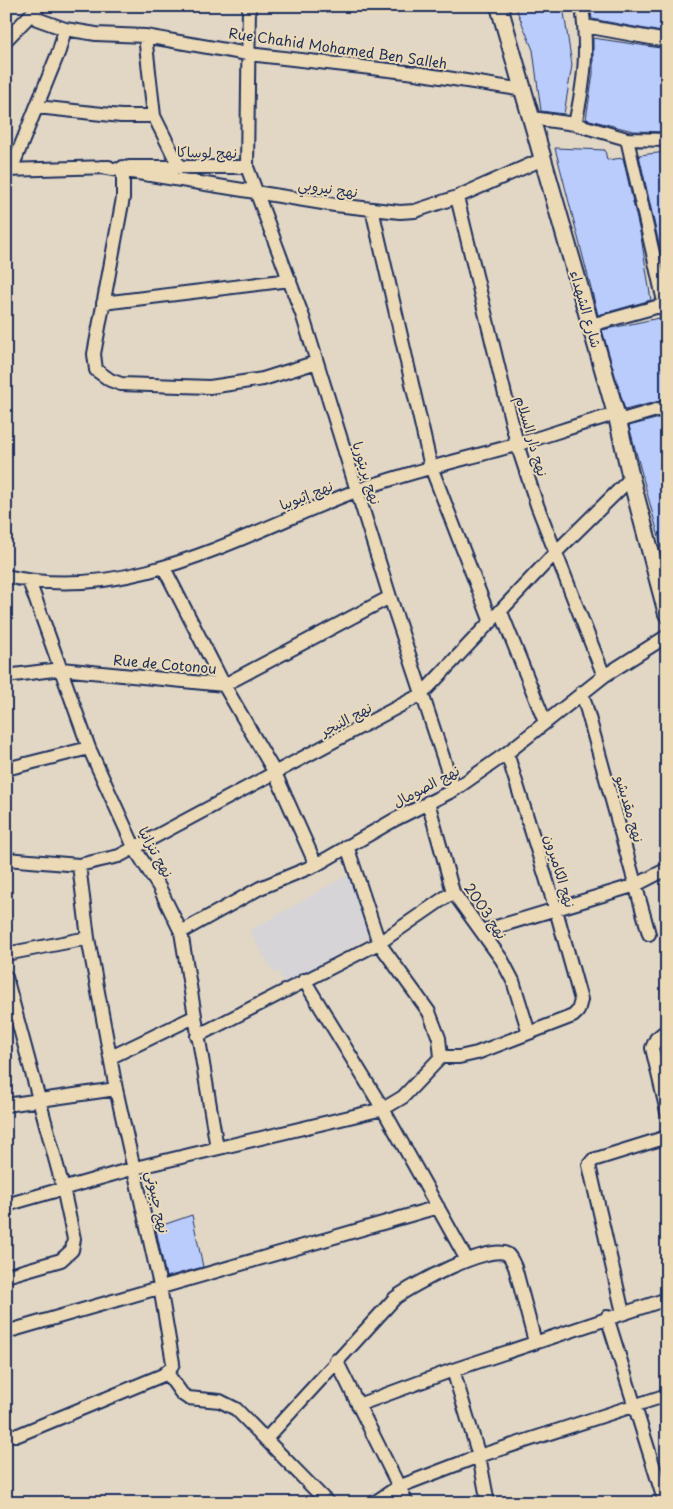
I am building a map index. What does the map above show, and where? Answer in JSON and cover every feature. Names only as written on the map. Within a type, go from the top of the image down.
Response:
[{"type":"main road","name":"شارع الشهداء","points":[[499,6],[617,417],[666,612]]},
{"type":"street","name":"نهج لوساكا","points":[[8,170],[101,168],[123,170],[179,166],[247,167],[249,6]]},
{"type":"street","points":[[575,124],[585,80],[585,26],[582,6]]},
{"type":"street","name":"Rue Chahid Mohamed Ben Salleh","points":[[36,10],[37,19],[65,29],[96,34],[144,36],[248,54],[415,73],[524,90]]},
{"type":"street","points":[[6,40],[36,10]]},
{"type":"street","points":[[585,26],[667,41]]},
{"type":"street","points":[[8,170],[37,107],[65,29]]},
{"type":"street","points":[[144,36],[154,116],[179,166]]},
{"type":"street","points":[[37,107],[129,117],[154,116]]},
{"type":"street","points":[[532,118],[575,124],[627,139],[667,140]]},
{"type":"street","points":[[591,325],[666,308],[627,139]]},
{"type":"street","name":"نهج نيروبي","points":[[123,170],[256,192],[400,212],[415,211],[457,197],[543,159]]},
{"type":"street","name":"نهج بريتوريا","points":[[247,167],[290,280],[390,597],[454,790]]},
{"type":"street","points":[[123,170],[124,198],[103,303],[94,362],[96,370],[101,375],[121,384],[216,386],[263,378],[316,362]]},
{"type":"street","name":"نهج دار السلام","points":[[457,197],[517,444],[604,676]]},
{"type":"street","points":[[372,209],[431,467],[491,622]]},
{"type":"street","points":[[103,303],[290,280]]},
{"type":"street","name":"نهج إثيوبيا","points":[[6,576],[29,581],[75,582],[118,578],[164,568],[357,491],[431,467],[617,417],[667,407]]},
{"type":"street","name":"نهج النيجر","points":[[6,859],[79,865],[119,856],[422,694],[556,552],[631,478]]},
{"type":"street","points":[[164,568],[224,685],[274,773],[316,865]]},
{"type":"street","name":"نهج تنزانيا","points":[[29,581],[89,748],[135,848],[159,887],[181,932],[217,1148]]},
{"type":"street","name":"Rue de Cotonou","points":[[6,676],[61,669],[224,685],[390,597]]},
{"type":"street","points":[[501,612],[545,722]]},
{"type":"street","name":"نهج الصومال","points":[[181,932],[260,888],[316,865],[347,846],[454,790],[507,752],[604,676],[667,636]]},
{"type":"street","name":"نهج مقديشو","points":[[582,692],[649,934]]},
{"type":"street","points":[[6,769],[89,748]]},
{"type":"street","name":"نهج الكاميرون","points":[[507,752],[556,910],[580,1000],[578,1011],[574,1016],[529,1033]]},
{"type":"street","name":"نهج 2003","points":[[428,802],[453,892],[482,932],[513,981],[529,1033]]},
{"type":"street","points":[[347,846],[379,943],[429,1012],[439,1038],[441,1057]]},
{"type":"street","name":"نهج جيبوتي","points":[[79,865],[88,938],[116,1089],[136,1168],[172,1356],[171,1368],[167,1373]]},
{"type":"street","points":[[482,932],[636,885],[667,869]]},
{"type":"street","points":[[197,1036],[379,943],[453,892]]},
{"type":"street","points":[[6,954],[88,938]]},
{"type":"street","points":[[6,977],[63,1188],[74,1239],[72,1250],[62,1260],[6,1276]]},
{"type":"street","points":[[304,980],[383,1109],[467,1260]]},
{"type":"street","points":[[111,1058],[194,1017]]},
{"type":"street","points":[[667,1030],[656,1039],[652,1048],[667,1112]]},
{"type":"street","points":[[6,1204],[136,1168],[383,1109],[403,1097],[441,1057],[458,1057],[477,1053],[529,1033]]},
{"type":"street","points":[[6,1105],[116,1089]]},
{"type":"street","points":[[623,1312],[589,1165],[593,1160],[667,1137]]},
{"type":"street","points":[[6,1332],[438,1207]]},
{"type":"street","points":[[266,1439],[336,1360],[395,1298],[412,1285],[467,1260],[501,1253],[509,1256],[515,1267],[535,1342]]},
{"type":"street","points":[[358,1405],[453,1370],[623,1312],[667,1299]]},
{"type":"street","points":[[607,1318],[665,1503]]},
{"type":"street","points":[[336,1360],[407,1503]]},
{"type":"street","points":[[453,1370],[479,1456],[488,1503]]},
{"type":"street","points":[[6,1435],[18,1435],[167,1373],[185,1396],[228,1404],[266,1439],[328,1503]]},
{"type":"street","points":[[374,1503],[398,1487],[479,1456],[667,1395]]},
{"type":"shaded area","points":[[349,874],[372,935],[285,984],[278,971],[274,973],[249,931]]},
{"type":"building","points":[[515,6],[563,6],[572,65],[564,114],[541,111],[533,50]]},
{"type":"building","points":[[590,6],[667,6],[667,33],[592,19]]},
{"type":"building","points":[[593,38],[667,49],[667,132],[633,131],[586,119],[593,74]]},
{"type":"building","points":[[555,148],[605,150],[607,160],[623,158],[641,237],[651,300],[598,315]]},
{"type":"building","points":[[667,152],[667,266],[664,266],[639,155]]},
{"type":"building","points":[[659,318],[667,349],[667,399],[625,410],[602,330]]},
{"type":"building","points":[[667,416],[667,556],[664,556],[629,426]]},
{"type":"building","points":[[192,1215],[203,1267],[166,1277],[154,1220],[160,1219],[163,1225]]}]
